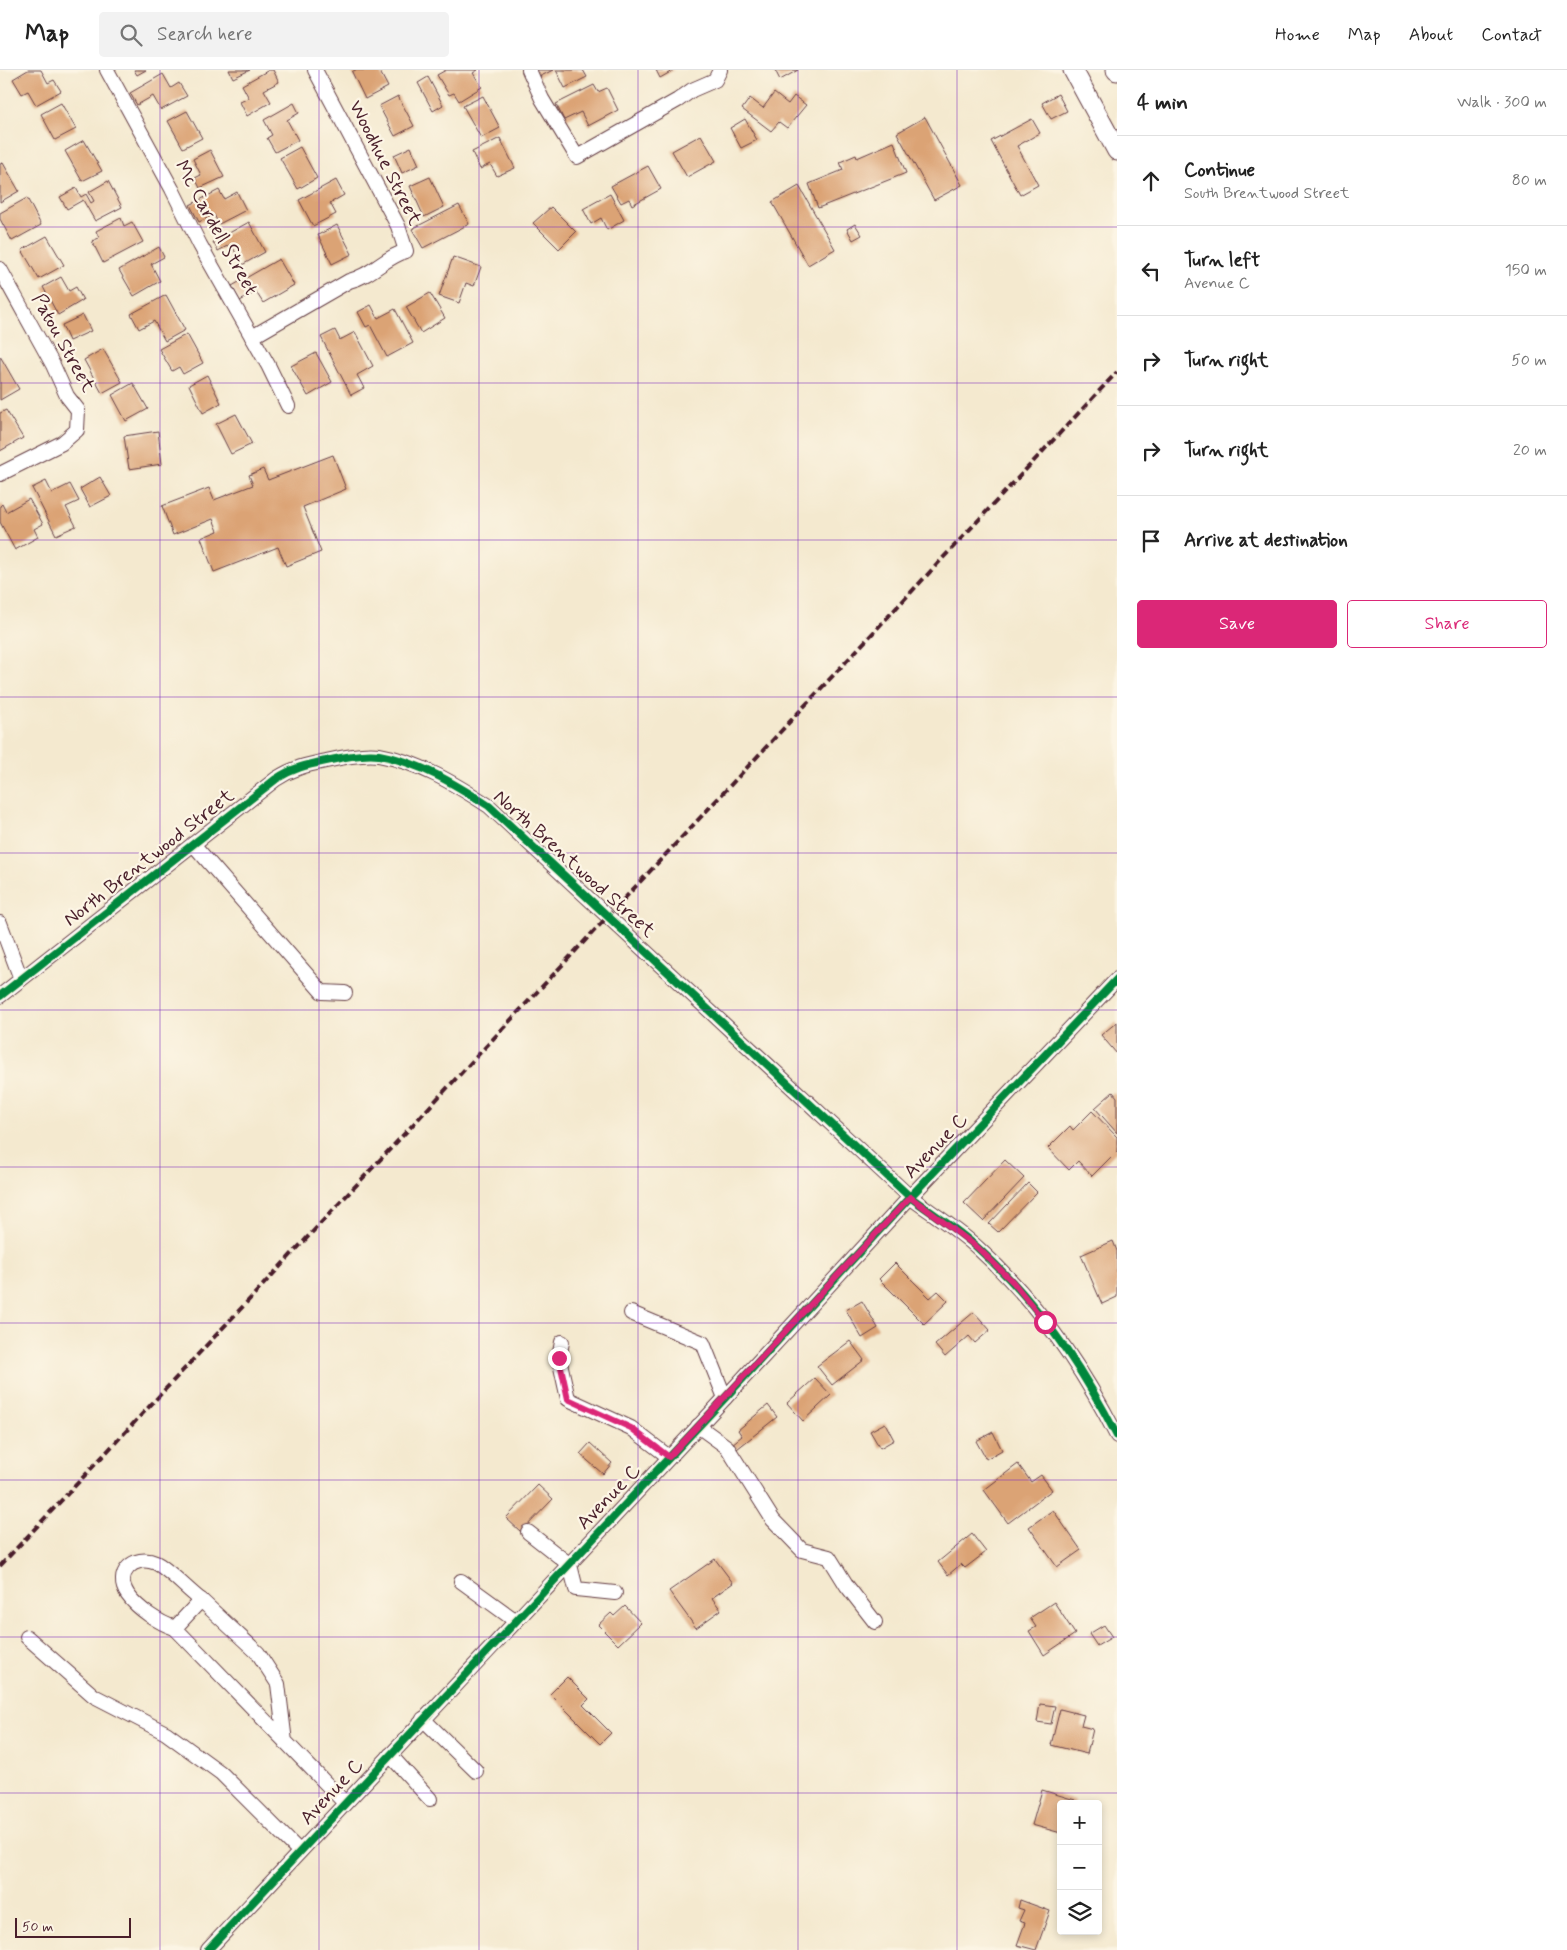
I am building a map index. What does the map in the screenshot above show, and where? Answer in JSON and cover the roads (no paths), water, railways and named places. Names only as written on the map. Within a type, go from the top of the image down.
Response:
[{"type":"main road","points":[[1073,70],[1112,129],[1117,150]]},
{"type":"street","name":"Mc Cardell Street","points":[[107,70],[288,406]]},
{"type":"street","name":"Woodhue Street","points":[[252,337],[349,281],[362,278],[397,254],[406,251],[398,226],[315,70]]},
{"type":"street","points":[[529,70],[542,99],[577,157],[678,100],[692,90],[714,80],[720,70]]},
{"type":"street","name":"Patou Street","points":[[0,269],[53,365],[67,396],[78,410],[77,430],[62,442],[0,474]]},
{"type":"street","name":"North Brentwood Street","points":[[0,996],[276,779],[298,767],[335,758],[377,755],[419,766],[455,784],[489,806],[910,1197],[978,1248],[1013,1282],[1076,1364],[1117,1436]]},
{"type":"street","points":[[193,844],[322,992],[346,992]]},
{"type":"street","points":[[0,923],[21,979]]},
{"type":"street","name":"Avenue C","points":[[208,1950],[344,1802],[725,1398],[910,1197],[1117,979]]},
{"type":"street","points":[[631,1313],[703,1343],[725,1398]]},
{"type":"street","points":[[562,1342],[559,1358],[568,1399],[631,1428],[669,1457]]},
{"type":"street","points":[[698,1426],[727,1447],[773,1520],[802,1550],[829,1556],[848,1586],[875,1622]]},
{"type":"street","points":[[528,1532],[570,1565],[576,1590],[615,1593]]},
{"type":"street","points":[[285,1742],[278,1684],[258,1654],[159,1564],[149,1560],[136,1560],[126,1570],[122,1578],[123,1586],[128,1595],[140,1607],[166,1625],[175,1628],[285,1742],[344,1802]]},
{"type":"street","points":[[461,1580],[516,1621]]},
{"type":"street","points":[[175,1628],[200,1600]]},
{"type":"street","points":[[27,1637],[94,1696],[166,1733],[221,1773],[299,1851]]},
{"type":"street","points":[[423,1719],[476,1771]]},
{"type":"street","points":[[390,1755],[430,1799]]},
{"type":"railway","points":[[0,1566],[1117,372]]}]
